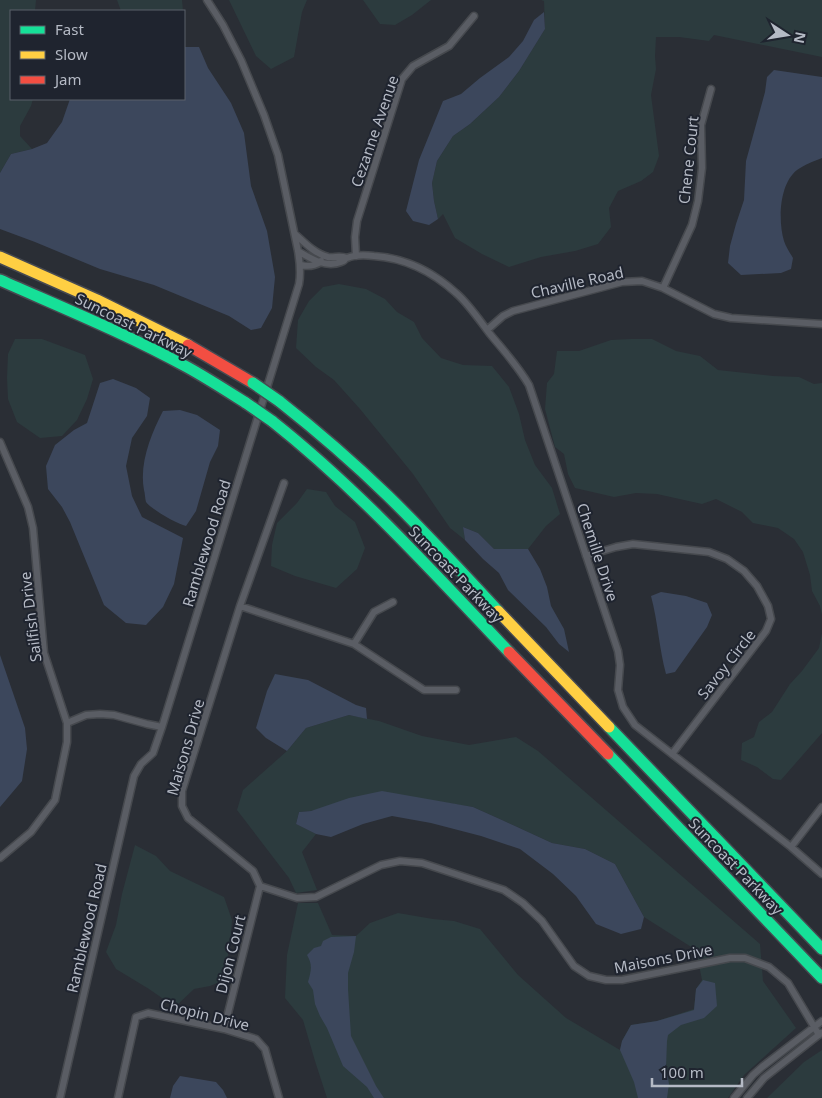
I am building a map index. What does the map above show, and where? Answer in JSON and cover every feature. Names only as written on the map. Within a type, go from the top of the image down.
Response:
[{"type":"highway","name":"Suncoast Parkway","points":[[0,257],[126,313],[223,364],[279,401],[331,443],[400,509],[822,949]]},
{"type":"highway","name":"Suncoast Parkway","points":[[0,280],[87,318],[159,352],[204,376],[272,421],[320,460],[385,522],[822,978]]},
{"type":"street","name":"Ramblewood Road","points":[[60,1098],[134,776],[141,764],[153,753],[162,727],[299,284],[301,265],[278,155],[241,60],[223,25],[207,0]]},
{"type":"street","name":"Cezanne Avenue","points":[[356,256],[355,237],[357,221],[402,79],[413,66],[449,46],[474,16]]},
{"type":"street","name":"Chene Court","points":[[662,288],[692,224],[698,201],[702,168],[701,125],[711,89]]},
{"type":"street","points":[[295,234],[322,255],[321,262],[298,251]]},
{"type":"street","name":"Chemille Drive","points":[[322,255],[347,258]]},
{"type":"street","name":"Chemille Drive","points":[[301,265],[315,266],[321,262],[332,264],[356,256],[393,258],[428,272],[457,294],[520,369],[529,385],[618,651],[620,665],[618,690],[623,707],[635,725],[791,847],[822,874]]},
{"type":"street","name":"Chaville Road","points":[[487,330],[503,316],[513,311],[622,282],[642,281],[662,288],[714,314],[731,318],[822,324]]},
{"type":"street","name":"Sailfish Drive","points":[[0,442],[28,507],[32,521],[44,653],[67,723],[67,742],[55,800],[31,832],[0,858]]},
{"type":"street","name":"Maisons Drive","points":[[284,483],[240,606],[182,791],[182,806],[188,818],[253,871],[260,886],[297,898],[316,896],[381,865],[400,861],[422,863],[504,890],[523,903],[542,921],[574,966],[589,976],[606,980],[622,980],[730,958],[745,958],[769,967],[788,983],[814,1027],[821,1034]]},
{"type":"street","name":"Savoy Circle","points":[[586,556],[633,544],[708,552],[728,559],[744,571],[757,586],[768,606],[770,619],[766,631],[672,754]]},
{"type":"street","points":[[354,644],[374,612],[393,602]]},
{"type":"street","points":[[240,606],[354,644],[424,690],[456,690]]},
{"type":"street","points":[[67,723],[86,715],[100,714],[114,715],[162,727]]},
{"type":"street","points":[[791,847],[822,807]]},
{"type":"street","name":"Dijon Court","points":[[224,1028],[260,886]]},
{"type":"street","name":"Chopin Drive","points":[[118,1098],[136,1017],[148,1013],[224,1028],[256,1039],[265,1049],[279,1098]]},
{"type":"street","points":[[734,1098],[762,1067],[822,1021]]},
{"type":"street","points":[[747,1098],[764,1078],[821,1034]]},
{"type":"shaded area","points":[[0,0],[36,0],[35,10],[10,10],[10,100],[33,100],[20,126],[20,136],[32,149],[11,154],[0,173]]},
{"type":"shaded area","points":[[117,0],[182,0],[183,10],[121,10]]},
{"type":"shaded area","points":[[229,0],[307,0],[302,12],[294,57],[271,69],[256,56]]},
{"type":"shaded area","points":[[363,0],[431,0],[395,25],[380,24]]},
{"type":"shaded area","points":[[541,0],[822,0],[822,57],[714,35],[709,41],[679,37],[656,37],[656,69],[651,95],[659,156],[653,172],[641,181],[618,191],[609,208],[611,227],[598,244],[575,251],[541,257],[509,267],[455,238],[443,214],[438,219],[432,183],[437,161],[453,136],[470,124],[499,97],[519,71],[545,29],[544,1]]},
{"type":"shaded area","points":[[339,284],[366,289],[385,299],[397,312],[414,322],[422,338],[441,358],[463,365],[492,366],[509,387],[519,414],[525,440],[535,465],[552,488],[560,514],[546,526],[528,549],[494,549],[478,533],[463,527],[465,540],[450,528],[413,474],[360,409],[334,380],[316,367],[296,348],[298,320],[309,301],[323,287]]},
{"type":"shaded area","points":[[15,339],[42,339],[85,355],[93,379],[87,399],[77,420],[62,436],[40,438],[17,422],[8,399],[7,378],[8,354]]},
{"type":"shaded area","points":[[652,339],[676,351],[700,356],[718,370],[799,377],[814,384],[822,383],[822,615],[820,606],[812,591],[810,575],[803,552],[794,539],[778,528],[753,523],[742,512],[716,499],[702,504],[657,494],[636,493],[614,497],[575,488],[568,474],[564,454],[555,447],[545,409],[547,383],[554,374],[557,351],[579,351],[611,340]]},
{"type":"shaded area","points":[[307,489],[326,492],[335,506],[355,522],[365,548],[357,569],[336,588],[295,576],[271,566],[272,545],[277,523],[297,503]]},
{"type":"shaded area","points":[[822,633],[822,733],[781,780],[773,779],[757,767],[741,760],[742,743],[754,737],[759,722],[772,712],[790,684],[819,648]]},
{"type":"shaded area","points":[[349,715],[379,721],[422,736],[469,745],[516,737],[538,751],[760,944],[763,981],[796,1028],[744,1075],[728,1098],[327,1098],[303,1020],[285,998],[287,955],[298,903],[318,903],[332,935],[356,936],[370,923],[398,913],[454,921],[480,929],[518,975],[566,1018],[620,1050],[622,1041],[631,1025],[657,1021],[694,1009],[696,989],[702,980],[696,950],[644,917],[615,864],[585,849],[552,843],[473,807],[428,800],[299,812],[296,824],[316,834],[302,852],[317,890],[296,893],[289,878],[237,810],[243,790],[287,751],[306,728]]},
{"type":"shaded area","points":[[135,845],[156,856],[170,871],[224,897],[232,920],[224,980],[210,986],[194,989],[175,1007],[116,969],[106,952],[116,925]]},
{"type":"shaded area","points":[[822,1050],[822,1098],[767,1098],[804,1062]]},
{"type":"water","points":[[544,12],[545,29],[519,71],[499,97],[470,124],[453,136],[437,161],[432,183],[438,219],[429,225],[413,221],[406,211],[419,160],[443,101],[461,94],[509,57],[523,41],[534,20]]},
{"type":"water","points":[[185,47],[199,47],[208,68],[231,103],[244,133],[251,186],[267,231],[275,277],[272,308],[261,328],[251,330],[229,316],[154,285],[100,269],[0,229],[0,173],[11,154],[47,143],[62,122],[70,100],[185,100]]},
{"type":"water","points":[[774,70],[822,77],[822,158],[797,170],[791,176],[783,193],[781,203],[782,233],[793,258],[791,269],[781,273],[741,275],[728,263],[730,246],[744,200],[746,161],[765,92],[767,77]]},
{"type":"water","points":[[113,379],[136,388],[150,398],[147,416],[132,438],[126,466],[132,496],[142,517],[183,538],[174,584],[163,607],[146,625],[126,623],[104,605],[70,522],[62,507],[48,489],[46,466],[55,445],[74,430],[87,423],[100,383]]},
{"type":"water","points":[[180,410],[197,415],[220,430],[218,446],[210,462],[196,511],[186,526],[164,516],[146,502],[143,480],[147,449],[163,411]]},
{"type":"water","points":[[463,527],[478,533],[494,549],[528,549],[540,569],[547,587],[551,606],[564,629],[569,652],[559,644],[546,627],[508,590],[499,573],[465,540]]},
{"type":"water","points":[[661,592],[686,596],[707,603],[712,615],[707,627],[675,672],[666,674],[651,596]]},
{"type":"water","points":[[0,655],[25,728],[27,749],[22,781],[0,807]]},
{"type":"water","points":[[275,674],[308,680],[356,705],[366,708],[367,719],[349,715],[306,728],[287,751],[266,738],[256,728],[267,691]]},
{"type":"water","points":[[382,791],[473,807],[552,843],[585,849],[615,864],[644,917],[641,929],[621,934],[596,924],[576,896],[553,874],[520,849],[481,836],[431,823],[392,816],[363,824],[331,837],[316,834],[296,824],[299,812],[311,811],[349,798]]},
{"type":"water","points":[[356,936],[348,973],[351,1036],[384,1098],[374,1098],[367,1087],[343,1066],[315,1004],[313,990],[308,982],[311,968],[307,955],[314,948],[321,946],[323,941],[331,937]]},
{"type":"water","points":[[703,980],[715,983],[717,1006],[704,1018],[681,1025],[668,1035],[666,1067],[669,1084],[667,1098],[638,1098],[634,1082],[620,1050],[622,1041],[631,1025],[657,1021],[694,1010],[696,989]]},
{"type":"water","points":[[180,1076],[216,1082],[227,1098],[170,1098],[173,1086]]},
{"type":"traffic: fast","points":[[0,280],[141,343],[194,371],[246,403]]},
{"type":"traffic: fast","points":[[253,383],[279,401]]},
{"type":"traffic: fast","points":[[279,401],[362,471],[430,538],[498,611]]},
{"type":"traffic: fast","points":[[246,403],[272,421]]},
{"type":"traffic: fast","points":[[272,421],[304,447],[365,503],[509,652]]},
{"type":"traffic: fast","points":[[609,727],[822,949]]},
{"type":"traffic: fast","points":[[608,754],[822,978]]},
{"type":"traffic: slow","points":[[0,257],[97,300],[188,345]]},
{"type":"traffic: slow","points":[[498,611],[609,727]]},
{"type":"traffic: jam","points":[[188,345],[253,383]]},
{"type":"traffic: jam","points":[[509,652],[608,754]]}]
